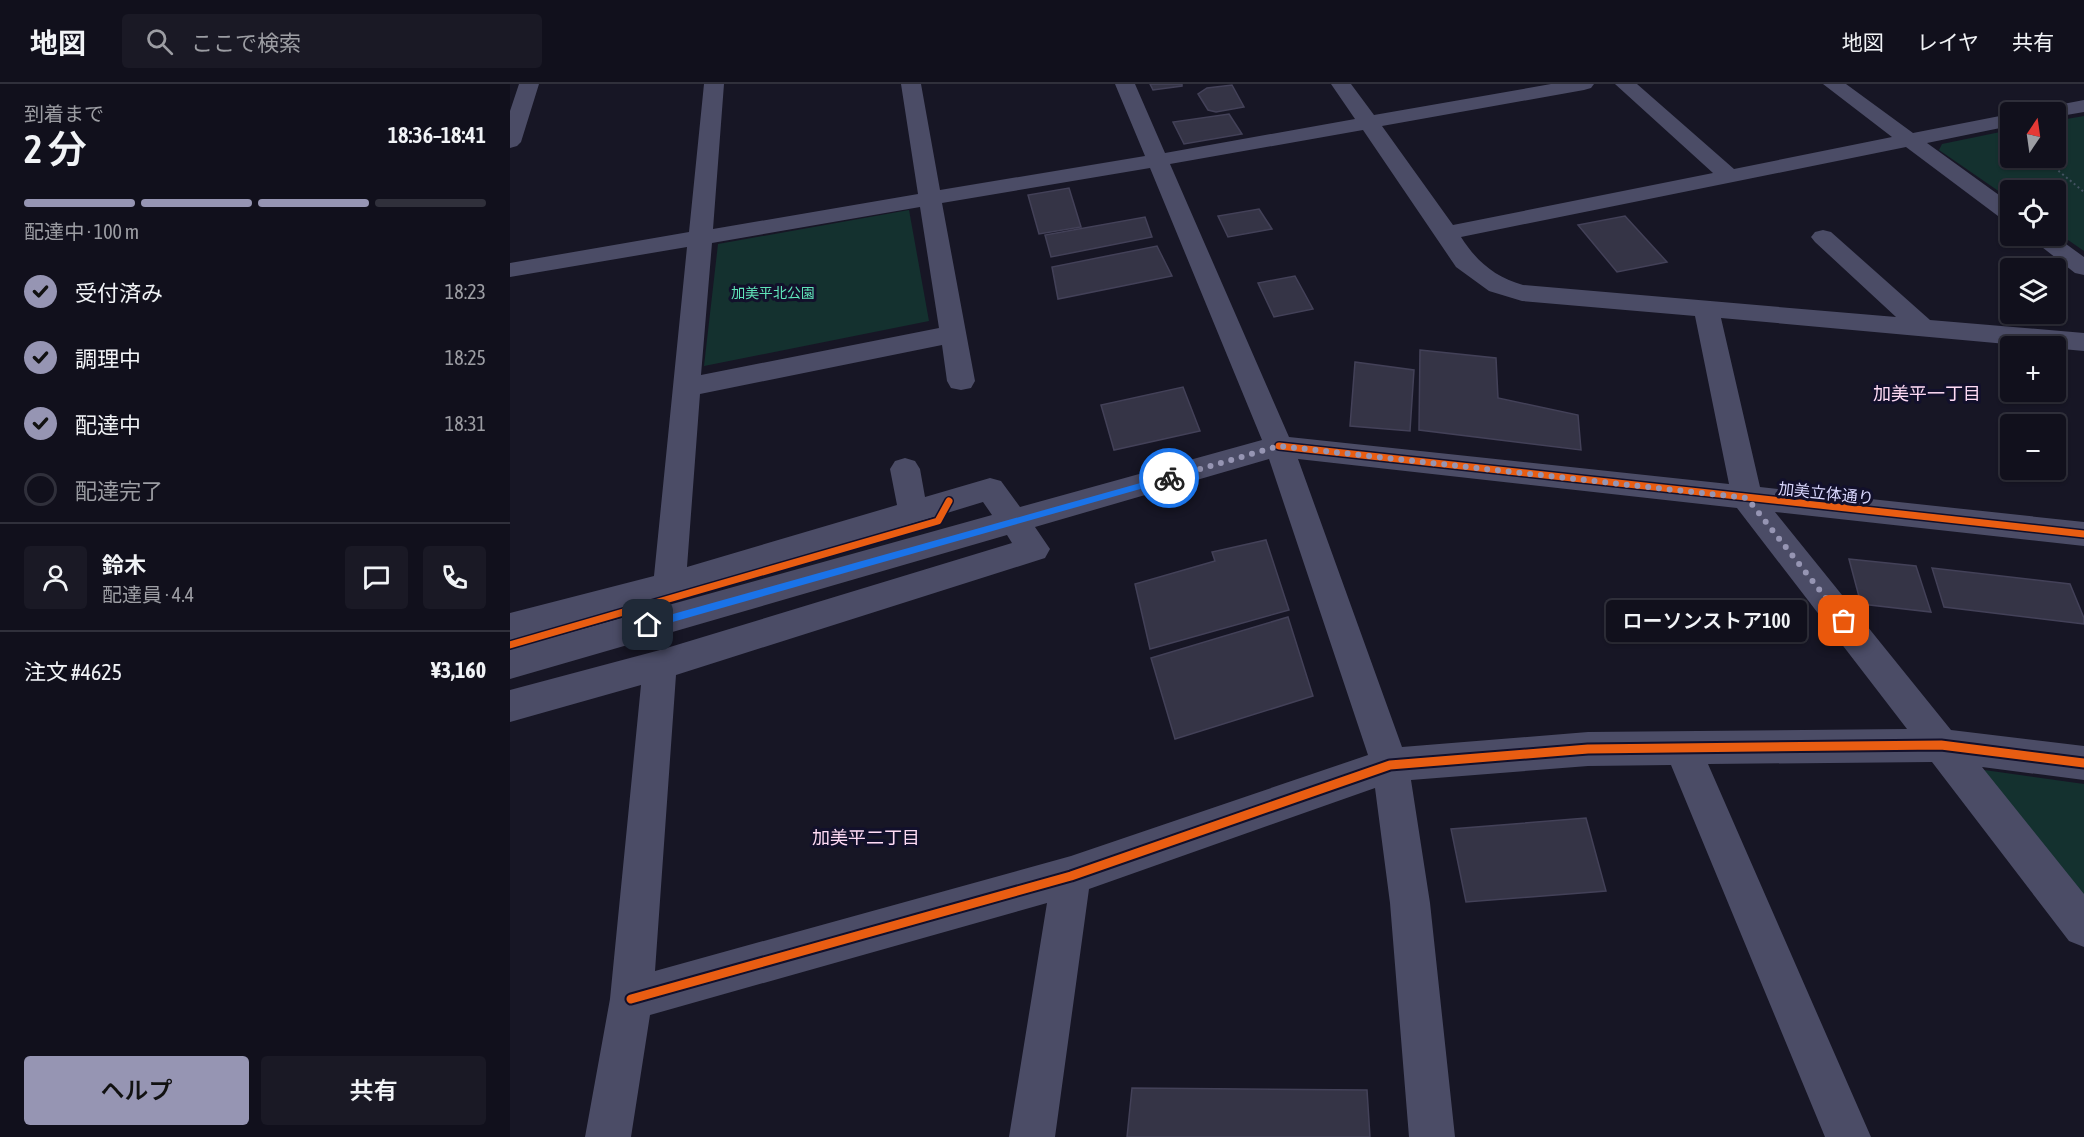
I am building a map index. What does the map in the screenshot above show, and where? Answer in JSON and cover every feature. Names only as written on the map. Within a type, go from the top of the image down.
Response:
[{"type":"street","points":[[510,142],[529,84]]},
{"type":"street","points":[[669,585],[714,84]]},
{"type":"street","points":[[911,84],[961,381]]},
{"type":"street","points":[[1125,84],[1279,446],[1390,765],[1410,903],[1431,1137]]},
{"type":"street","points":[[1341,84],[1447,233],[1465,262],[1498,286],[1522,293],[2084,342]]},
{"type":"street","points":[[510,270],[1159,160],[1584,84]]},
{"type":"street","points":[[1625,84],[1729,176]]},
{"type":"street","points":[[1833,84],[2000,206]]},
{"type":"street","points":[[2066,109],[2084,106]]},
{"type":"street","points":[[1447,233],[2000,122]]},
{"type":"street","points":[[1824,237],[1924,329]]},
{"type":"street","points":[[2054,246],[2084,268]]},
{"type":"street","points":[[1706,310],[1747,498],[2084,926]]},
{"type":"street","points":[[686,387],[952,334]]},
{"type":"street","name":"加美立体通り","points":[[510,664],[1279,446],[2084,534]]},
{"type":"street","points":[[904,469],[913,511]]},
{"type":"street","points":[[510,627],[669,585],[990,489],[1034,549],[660,665],[510,706]]},
{"type":"street","points":[[608,1137],[632,999],[660,665]]},
{"type":"street","points":[[632,999],[1071,876],[1390,765],[1588,749],[1941,745],[2084,763]]},
{"type":"street","points":[[1682,747],[1848,1137]]},
{"type":"street","points":[[1032,1137],[1071,876]]},
{"type":"path","points":[[2055,168],[2084,192]]},
{"type":"green space","points":[[2084,116],[2084,251],[2066,239],[2066,180],[2000,180],[2000,192],[1939,150],[1942,144],[2000,132],[2000,168],[2066,168],[2066,119]]},
{"type":"green space","name":"加美平北公園","points":[[909,210],[929,321],[704,366],[718,244]]},
{"type":"green space","points":[[1970,768],[2084,784],[2084,911]]},
{"type":"building","points":[[1150,84],[1182,84],[1182,86],[1153,90]]},
{"type":"building","points":[[1232,85],[1244,107],[1216,112],[1208,110],[1198,94],[1207,88]]},
{"type":"building","points":[[1229,114],[1242,134],[1184,144],[1173,122]]},
{"type":"building","points":[[1069,188],[1081,227],[1039,234],[1028,195]]},
{"type":"building","points":[[1259,209],[1272,229],[1228,237],[1218,216]]},
{"type":"building","points":[[1625,216],[1667,262],[1617,272],[1578,225]]},
{"type":"building","points":[[1145,217],[1152,237],[1051,257],[1045,235]]},
{"type":"building","points":[[1157,246],[1172,276],[1058,299],[1052,267]]},
{"type":"building","points":[[1295,276],[1313,309],[1274,317],[1258,283]]},
{"type":"building","points":[[1420,350],[1496,358],[1498,398],[1578,415],[1581,450],[1419,430]]},
{"type":"building","points":[[1355,362],[1414,370],[1410,431],[1350,426]]},
{"type":"building","points":[[1183,387],[1200,431],[1114,450],[1101,405]]},
{"type":"building","points":[[1266,540],[1289,610],[1150,649],[1135,584],[1215,561],[1212,552]]},
{"type":"building","points":[[1849,559],[1916,566],[1931,612],[1861,604]]},
{"type":"building","points":[[1932,568],[2070,584],[2084,618],[2084,624],[1944,607]]},
{"type":"building","points":[[1288,617],[1313,696],[1175,739],[1151,658]]},
{"type":"building","points":[[1586,818],[1606,891],[1466,902],[1451,829]]},
{"type":"building","points":[[1132,1088],[1367,1090],[1370,1137],[1127,1137]]},
{"type":"cycle path","points":[[1279,446],[2084,534]]},
{"type":"cycle path","points":[[510,645],[938,521],[949,501]]},
{"type":"cycle path","points":[[631,999],[1071,876],[1390,765],[1588,749],[1941,745],[2084,763]]},
{"type":"way so far","points":[[1169,478],[1279,446],[1747,498],[1844,621]]},
{"type":"place","name":"ローソンストア100","points":[[1844,621]]},
{"type":"district","name":"加美平一丁目","points":[[1927,394]]},
{"type":"district","name":"加美平二丁目","points":[[866,838]]},
{"type":"route","points":[[648,625],[1169,478]]}]
